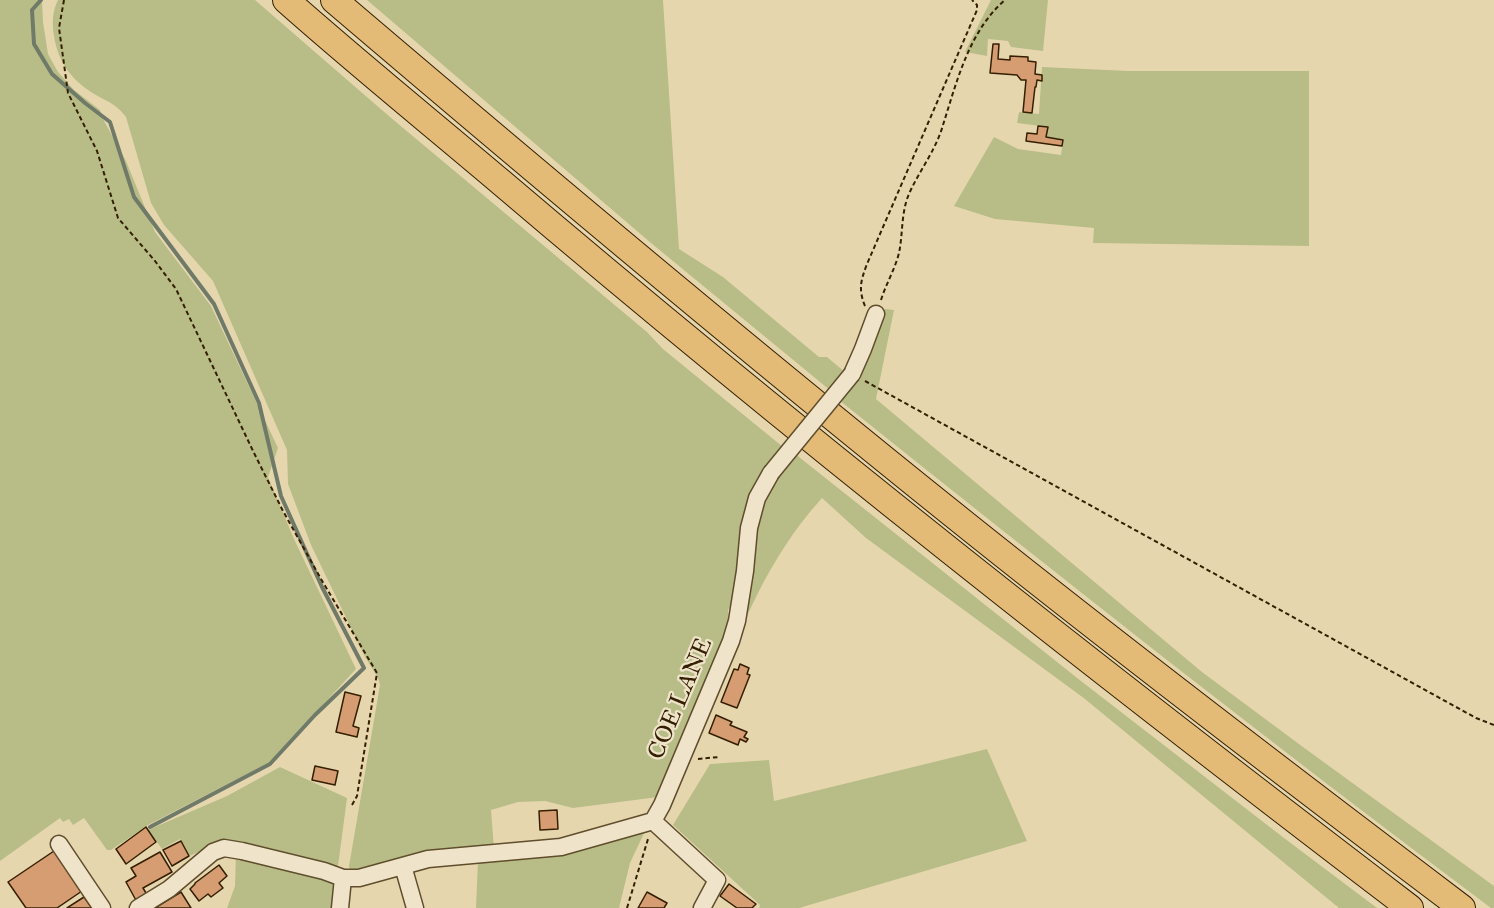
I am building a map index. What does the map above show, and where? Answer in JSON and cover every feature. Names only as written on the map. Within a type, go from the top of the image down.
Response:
[{"type":"highway","points":[[286,0],[557,230],[788,421],[1104,673],[1410,908]]},
{"type":"highway","points":[[334,0],[694,303],[952,514],[1143,664],[1462,908]]},
{"type":"street","name":"COE LANE","points":[[653,821],[662,805],[731,640],[737,621],[749,528],[757,498],[771,473],[852,374],[875,315]]},
{"type":"street","points":[[143,907],[169,889],[213,852],[224,848],[324,871],[343,878],[359,878],[428,859],[561,847],[653,821],[717,880],[702,908]]},
{"type":"street","points":[[59,844],[102,908]]},
{"type":"street","points":[[403,866],[415,908]]},
{"type":"street","points":[[340,908],[343,878]]},
{"type":"path","points":[[64,0],[59,28],[68,93],[97,151],[118,218],[176,289],[283,511],[377,673],[357,796],[352,805]]},
{"type":"path","points":[[972,0],[977,5],[977,9],[861,282],[861,296],[866,308],[875,315],[899,253],[908,196],[936,145],[964,58],[995,8],[1005,0]]},
{"type":"path","points":[[852,374],[1476,718],[1494,725]]},
{"type":"path","points":[[627,908],[653,821]]},
{"type":"green space","points":[[0,0],[42,0],[48,54],[58,72],[74,90],[100,110],[126,161],[155,232],[211,306],[278,448],[268,477],[294,539],[356,669],[270,762],[148,825],[111,850],[107,850],[84,818],[73,825],[69,819],[63,822],[60,818],[0,861]]},
{"type":"green space","points":[[58,0],[255,0],[390,117],[647,332],[663,349],[783,447],[767,469],[737,594],[728,610],[728,621],[723,639],[658,797],[573,808],[545,801],[518,802],[491,810],[494,849],[367,871],[350,871],[380,685],[378,678],[365,657],[311,545],[288,484],[287,450],[213,281],[164,225],[151,203],[126,117],[116,106],[80,84],[68,71],[59,55],[53,22]]},
{"type":"green space","points":[[367,0],[663,0],[679,249],[723,277],[819,357],[827,357],[846,373],[831,391],[651,243]]},
{"type":"green space","points":[[991,0],[1048,0],[1043,51],[1011,47],[1008,41],[988,39],[987,56],[965,52]]},
{"type":"green space","points":[[1042,67],[1128,71],[1309,71],[1309,246],[1093,243],[1094,228],[995,219],[954,206],[994,137],[1018,149],[1061,155],[1063,140],[1046,137],[1048,127],[1017,123],[1019,112],[1039,114]]},
{"type":"green space","points":[[885,309],[894,310],[876,399],[1202,672],[1494,886],[1494,908],[1408,846],[1244,720],[839,400],[873,340]]},
{"type":"green space","points":[[794,453],[1081,681],[1377,908],[1339,908],[1085,699],[866,538],[822,498],[799,525],[780,555],[746,618],[744,609],[760,502]]},
{"type":"green space","points":[[987,749],[1027,841],[799,908],[759,908],[760,905],[673,825],[710,764],[769,760],[774,801]]},
{"type":"green space","points":[[280,767],[347,798],[338,866],[329,866],[244,842],[223,843],[189,856],[180,839],[162,849],[148,830],[227,796]]},
{"type":"green space","points":[[646,829],[630,863],[619,908],[476,908],[478,860]]},
{"type":"green space","points":[[236,852],[330,881],[335,885],[335,908],[227,908],[235,886]]},
{"type":"building","points":[[993,44],[999,44],[998,59],[1010,60],[1010,56],[1028,57],[1028,61],[1036,62],[1035,74],[1042,75],[1042,81],[1037,80],[1032,113],[1023,112],[1026,80],[1021,80],[1017,75],[990,73]]},
{"type":"building","points":[[1038,126],[1048,127],[1046,137],[1063,140],[1062,146],[1026,141],[1027,133],[1037,134]]},
{"type":"building","points":[[740,664],[749,668],[747,674],[750,675],[737,708],[721,702],[734,669],[738,670]]},
{"type":"building","points":[[345,692],[361,696],[353,726],[359,728],[357,737],[336,732]]},
{"type":"building","points":[[716,715],[732,722],[730,725],[747,732],[744,737],[748,739],[746,742],[740,739],[738,745],[709,733]]},
{"type":"building","points":[[315,766],[338,771],[335,785],[312,780]]},
{"type":"building","points":[[557,810],[558,829],[540,830],[539,811]]},
{"type":"building","points":[[146,827],[156,842],[126,864],[116,849]]},
{"type":"building","points":[[181,841],[189,856],[172,866],[163,850]]},
{"type":"building","points":[[54,851],[82,891],[57,908],[26,908],[8,882]]},
{"type":"building","points":[[160,852],[172,872],[143,888],[149,898],[138,904],[126,882],[136,876],[131,868]]},
{"type":"building","points":[[219,865],[227,876],[219,883],[223,888],[211,897],[208,894],[199,901],[190,889]]},
{"type":"building","points":[[729,884],[756,904],[752,908],[737,908],[720,896]]},
{"type":"building","points":[[181,892],[191,908],[155,908]]},
{"type":"building","points":[[647,892],[667,903],[664,908],[638,908]]},
{"type":"building","points":[[84,897],[92,908],[67,908]]},
{"type":"waterway","points":[[41,0],[32,10],[34,44],[52,74],[110,122],[134,197],[214,304],[259,403],[281,496],[322,587],[364,668],[315,715],[270,764],[150,827]]}]
